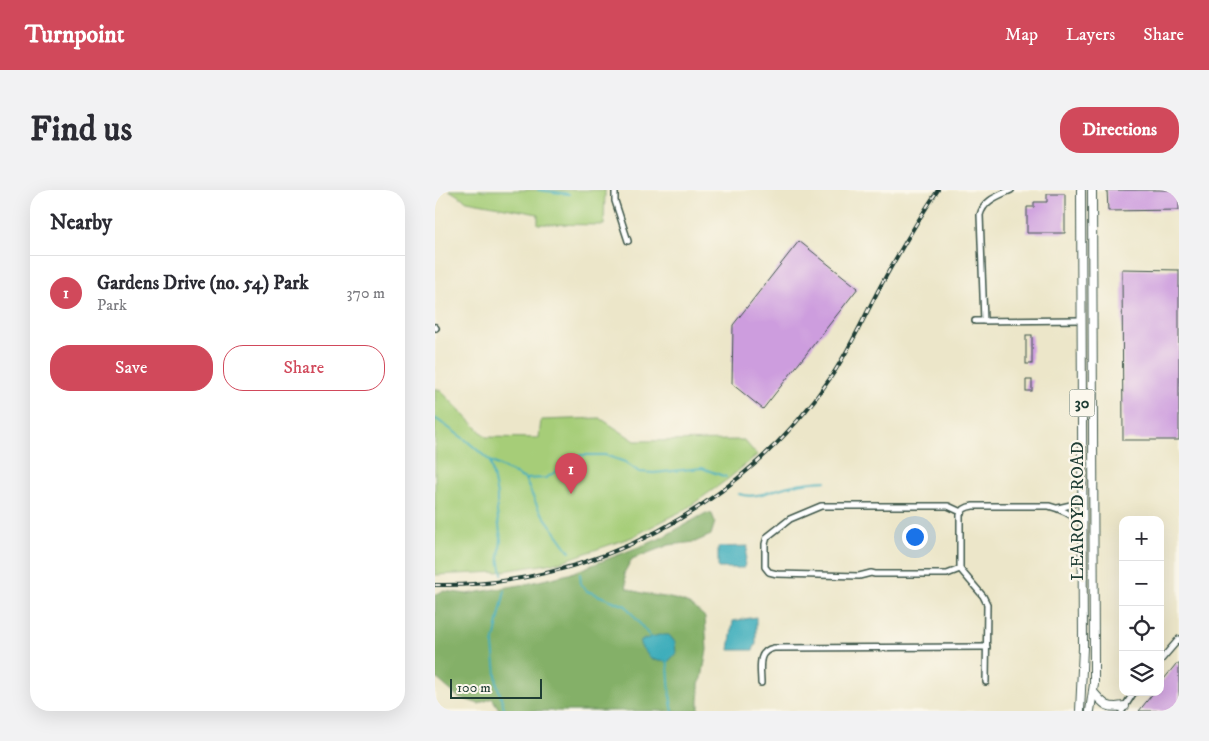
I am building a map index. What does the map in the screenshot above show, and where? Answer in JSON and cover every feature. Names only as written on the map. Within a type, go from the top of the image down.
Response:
[{"type":"main road","name":"LEAROYD ROAD","points":[[1080,711],[1083,648],[1081,190]]},
{"type":"main road","name":"LEAROYD ROAD","points":[[1090,711],[1093,692],[1092,190]]},
{"type":"main road","points":[[1093,692],[1108,707],[1123,708]]},
{"type":"street","points":[[615,190],[615,201],[628,241]]},
{"type":"street","points":[[984,321],[980,215],[986,203],[1011,190]]},
{"type":"street","points":[[975,321],[1083,320]]},
{"type":"street","points":[[1058,508],[1071,505],[1082,498]]},
{"type":"street","points":[[960,569],[947,574],[871,573],[859,576],[777,574],[769,572],[765,567],[765,544],[769,534],[787,521],[821,506],[948,506],[961,512]]},
{"type":"street","points":[[986,682],[986,601],[960,569],[959,515],[967,507],[973,506],[1049,506],[1058,508],[1082,522]]},
{"type":"street","points":[[1164,656],[1179,639]]},
{"type":"street","points":[[761,683],[761,659],[767,649],[987,647]]},
{"type":"street","points":[[1123,708],[1131,696]]},
{"type":"green space","points":[[449,190],[605,190],[604,225],[538,224],[538,214],[467,201]]},
{"type":"green space","points":[[435,388],[440,390],[486,437],[539,438],[541,420],[600,418],[635,441],[744,440],[757,455],[728,479],[686,509],[632,537],[560,562],[497,572],[435,575]]},
{"type":"green space","points":[[706,513],[712,514],[715,522],[711,535],[695,542],[669,545],[632,559],[624,573],[627,588],[682,601],[691,605],[705,617],[707,650],[702,678],[699,684],[699,711],[500,711],[492,698],[479,704],[458,697],[435,677],[435,594],[444,591],[467,594],[526,584],[569,574],[659,539]]},
{"type":"water","points":[[748,546],[744,568],[718,568],[718,547]]},
{"type":"water","points":[[756,617],[756,644],[753,650],[729,650],[733,621]]},
{"type":"water","points":[[659,635],[669,635],[675,642],[676,653],[669,661],[659,661],[651,658],[640,645],[641,640]]},
{"type":"building","points":[[1107,190],[1179,190],[1179,210],[1108,211]]},
{"type":"building","points":[[1047,194],[1065,194],[1065,233],[1027,233],[1027,207],[1034,207],[1034,202],[1047,202]]},
{"type":"building","points":[[799,241],[858,288],[763,409],[732,384],[733,325]]},
{"type":"building","points":[[1122,269],[1179,270],[1179,440],[1123,440]]},
{"type":"building","points":[[1026,335],[1032,335],[1032,364],[1026,364]]},
{"type":"building","points":[[1026,380],[1032,380],[1032,391],[1026,391]]},
{"type":"building","points":[[1176,664],[1179,664],[1179,711],[1139,711],[1151,696],[1164,696],[1164,679]]},
{"type":"waterway","points":[[538,190],[569,194]]},
{"type":"waterway","points":[[435,418],[467,441],[490,461],[525,479],[538,508],[570,552]]},
{"type":"waterway","points":[[525,479],[546,478],[581,455],[605,455],[625,462],[639,472],[654,473],[702,468],[726,477]]},
{"type":"waterway","points":[[490,461],[497,495],[497,512],[501,539],[499,558],[502,574]]},
{"type":"waterway","points":[[739,494],[760,495],[787,486],[826,481]]},
{"type":"waterway","points":[[580,574],[581,585],[587,591],[626,606],[651,638]]},
{"type":"waterway","points":[[505,590],[493,645],[497,684],[505,711]]},
{"type":"waterway","points":[[667,659],[673,711]]},
{"type":"railway","points":[[435,585],[493,582],[550,572],[606,555],[659,530],[709,500],[754,464],[795,423],[831,377],[851,344],[901,250],[938,190]]},
{"type":"place","name":"Gardens Drive (no. 54) Park","points":[[571,494]]}]
